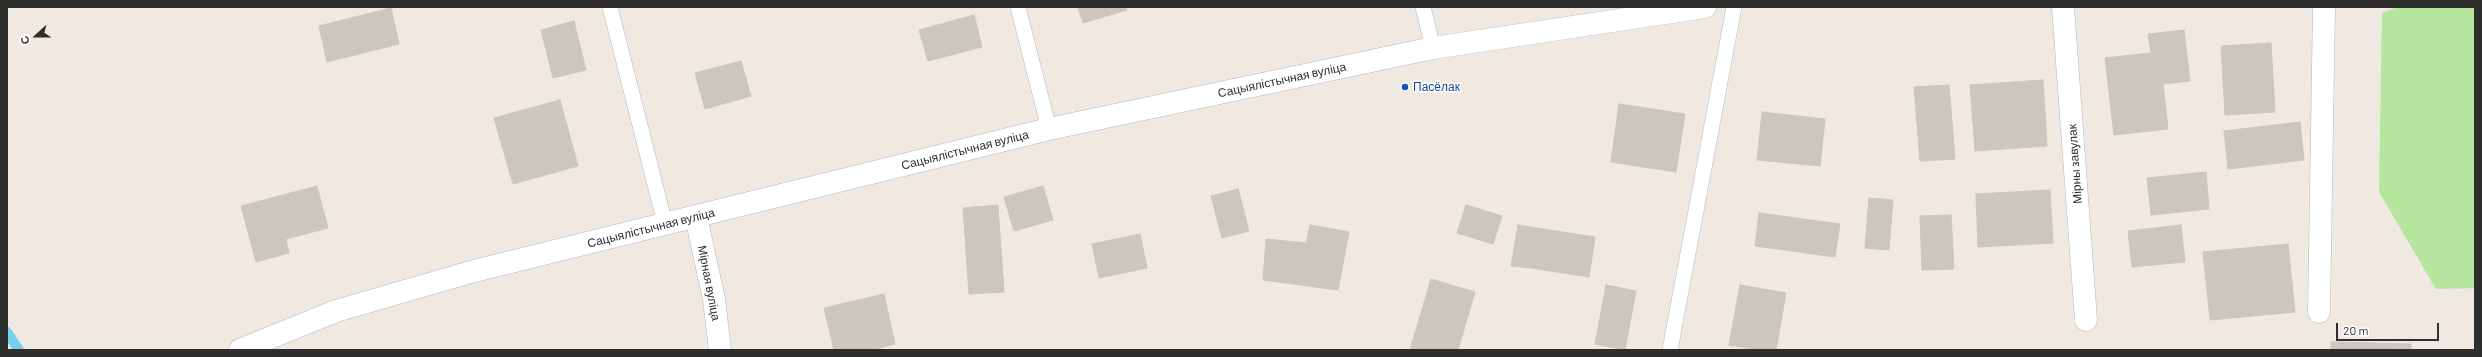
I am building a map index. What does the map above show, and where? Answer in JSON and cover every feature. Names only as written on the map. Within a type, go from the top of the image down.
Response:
[{"type":"main road","name":"Сацыялістычная вуліца","points":[[240,350],[344,308],[474,271],[1049,129],[1433,48],[1704,7]]},
{"type":"main road","name":"Мірны завулак","points":[[2063,7],[2086,320]]},
{"type":"main road","points":[[2319,312],[2324,7]]},
{"type":"main road","name":"Мірная вуліца","points":[[696,217],[714,299],[720,350]]},
{"type":"lane","points":[[610,7],[665,224]]},
{"type":"lane","points":[[1018,7],[1049,129]]},
{"type":"lane","points":[[1423,7],[1433,48]]},
{"type":"lane","points":[[1670,350],[1734,7]]},
{"type":"green space","points":[[2398,7],[2475,7],[2475,288],[2436,289],[2379,192],[2382,13]]},
{"type":"building","points":[[1078,7],[1126,7],[1127,10],[1083,23]]},
{"type":"building","points":[[391,8],[399,44],[327,62],[319,26]]},
{"type":"building","points":[[974,15],[982,47],[928,61],[919,30]]},
{"type":"building","points":[[574,21],[586,70],[553,78],[541,30]]},
{"type":"building","points":[[2184,30],[2190,81],[2163,84],[2168,129],[2114,135],[2105,58],[2151,53],[2148,34]]},
{"type":"building","points":[[2271,43],[2275,112],[2225,115],[2221,46]]},
{"type":"building","points":[[741,61],[751,96],[705,109],[695,73]]},
{"type":"building","points":[[2043,80],[2047,146],[1975,151],[1970,85]]},
{"type":"building","points":[[1949,85],[1955,159],[1920,161],[1914,87]]},
{"type":"building","points":[[560,100],[578,166],[513,184],[494,118]]},
{"type":"building","points":[[1619,104],[1685,114],[1676,172],[1611,162]]},
{"type":"building","points":[[1762,112],[1825,119],[1820,166],[1757,160]]},
{"type":"building","points":[[2300,122],[2304,160],[2228,169],[2224,131]]},
{"type":"building","points":[[2206,172],[2209,209],[2151,215],[2147,178]]},
{"type":"building","points":[[317,186],[328,228],[286,239],[289,253],[256,262],[241,206]]},
{"type":"building","points":[[1043,186],[1053,220],[1014,231],[1004,197]]},
{"type":"building","points":[[1238,189],[1249,231],[1222,238],[1211,196]]},
{"type":"building","points":[[2050,190],[2053,243],[1978,247],[1976,194]]},
{"type":"building","points":[[1869,198],[1893,200],[1889,250],[1865,248]]},
{"type":"building","points":[[998,205],[1004,292],[969,294],[963,208]]},
{"type":"building","points":[[1466,205],[1502,216],[1493,244],[1457,233]]},
{"type":"building","points":[[1759,213],[1840,224],[1835,257],[1755,246]]},
{"type":"building","points":[[1951,215],[1954,269],[1922,270],[1920,216]]},
{"type":"building","points":[[1310,225],[1349,232],[1338,290],[1263,280],[1266,239],[1306,243]]},
{"type":"building","points":[[1518,225],[1537,228],[1531,268],[1511,266]]},
{"type":"building","points":[[2181,225],[2185,262],[2132,267],[2128,231]]},
{"type":"building","points":[[1537,228],[1595,237],[1589,277],[1531,268]]},
{"type":"building","points":[[1140,234],[1147,268],[1099,278],[1092,244]]},
{"type":"building","points":[[2288,244],[2295,312],[2210,320],[2203,252]]},
{"type":"building","points":[[1431,279],[1475,292],[1458,350],[1410,350]]},
{"type":"building","points":[[1606,285],[1636,291],[1625,350],[1595,344]]},
{"type":"building","points":[[1740,285],[1786,293],[1776,350],[1760,350],[1729,345]]},
{"type":"building","points":[[884,294],[895,344],[872,350],[834,350],[824,308]]},
{"type":"building","points":[[2331,342],[2411,344],[2411,350],[2331,350]]},
{"type":"waterway","points":[[7,332],[19,350]]},
{"type":"place","name":"Пасёлак","points":[[1405,87]]}]
